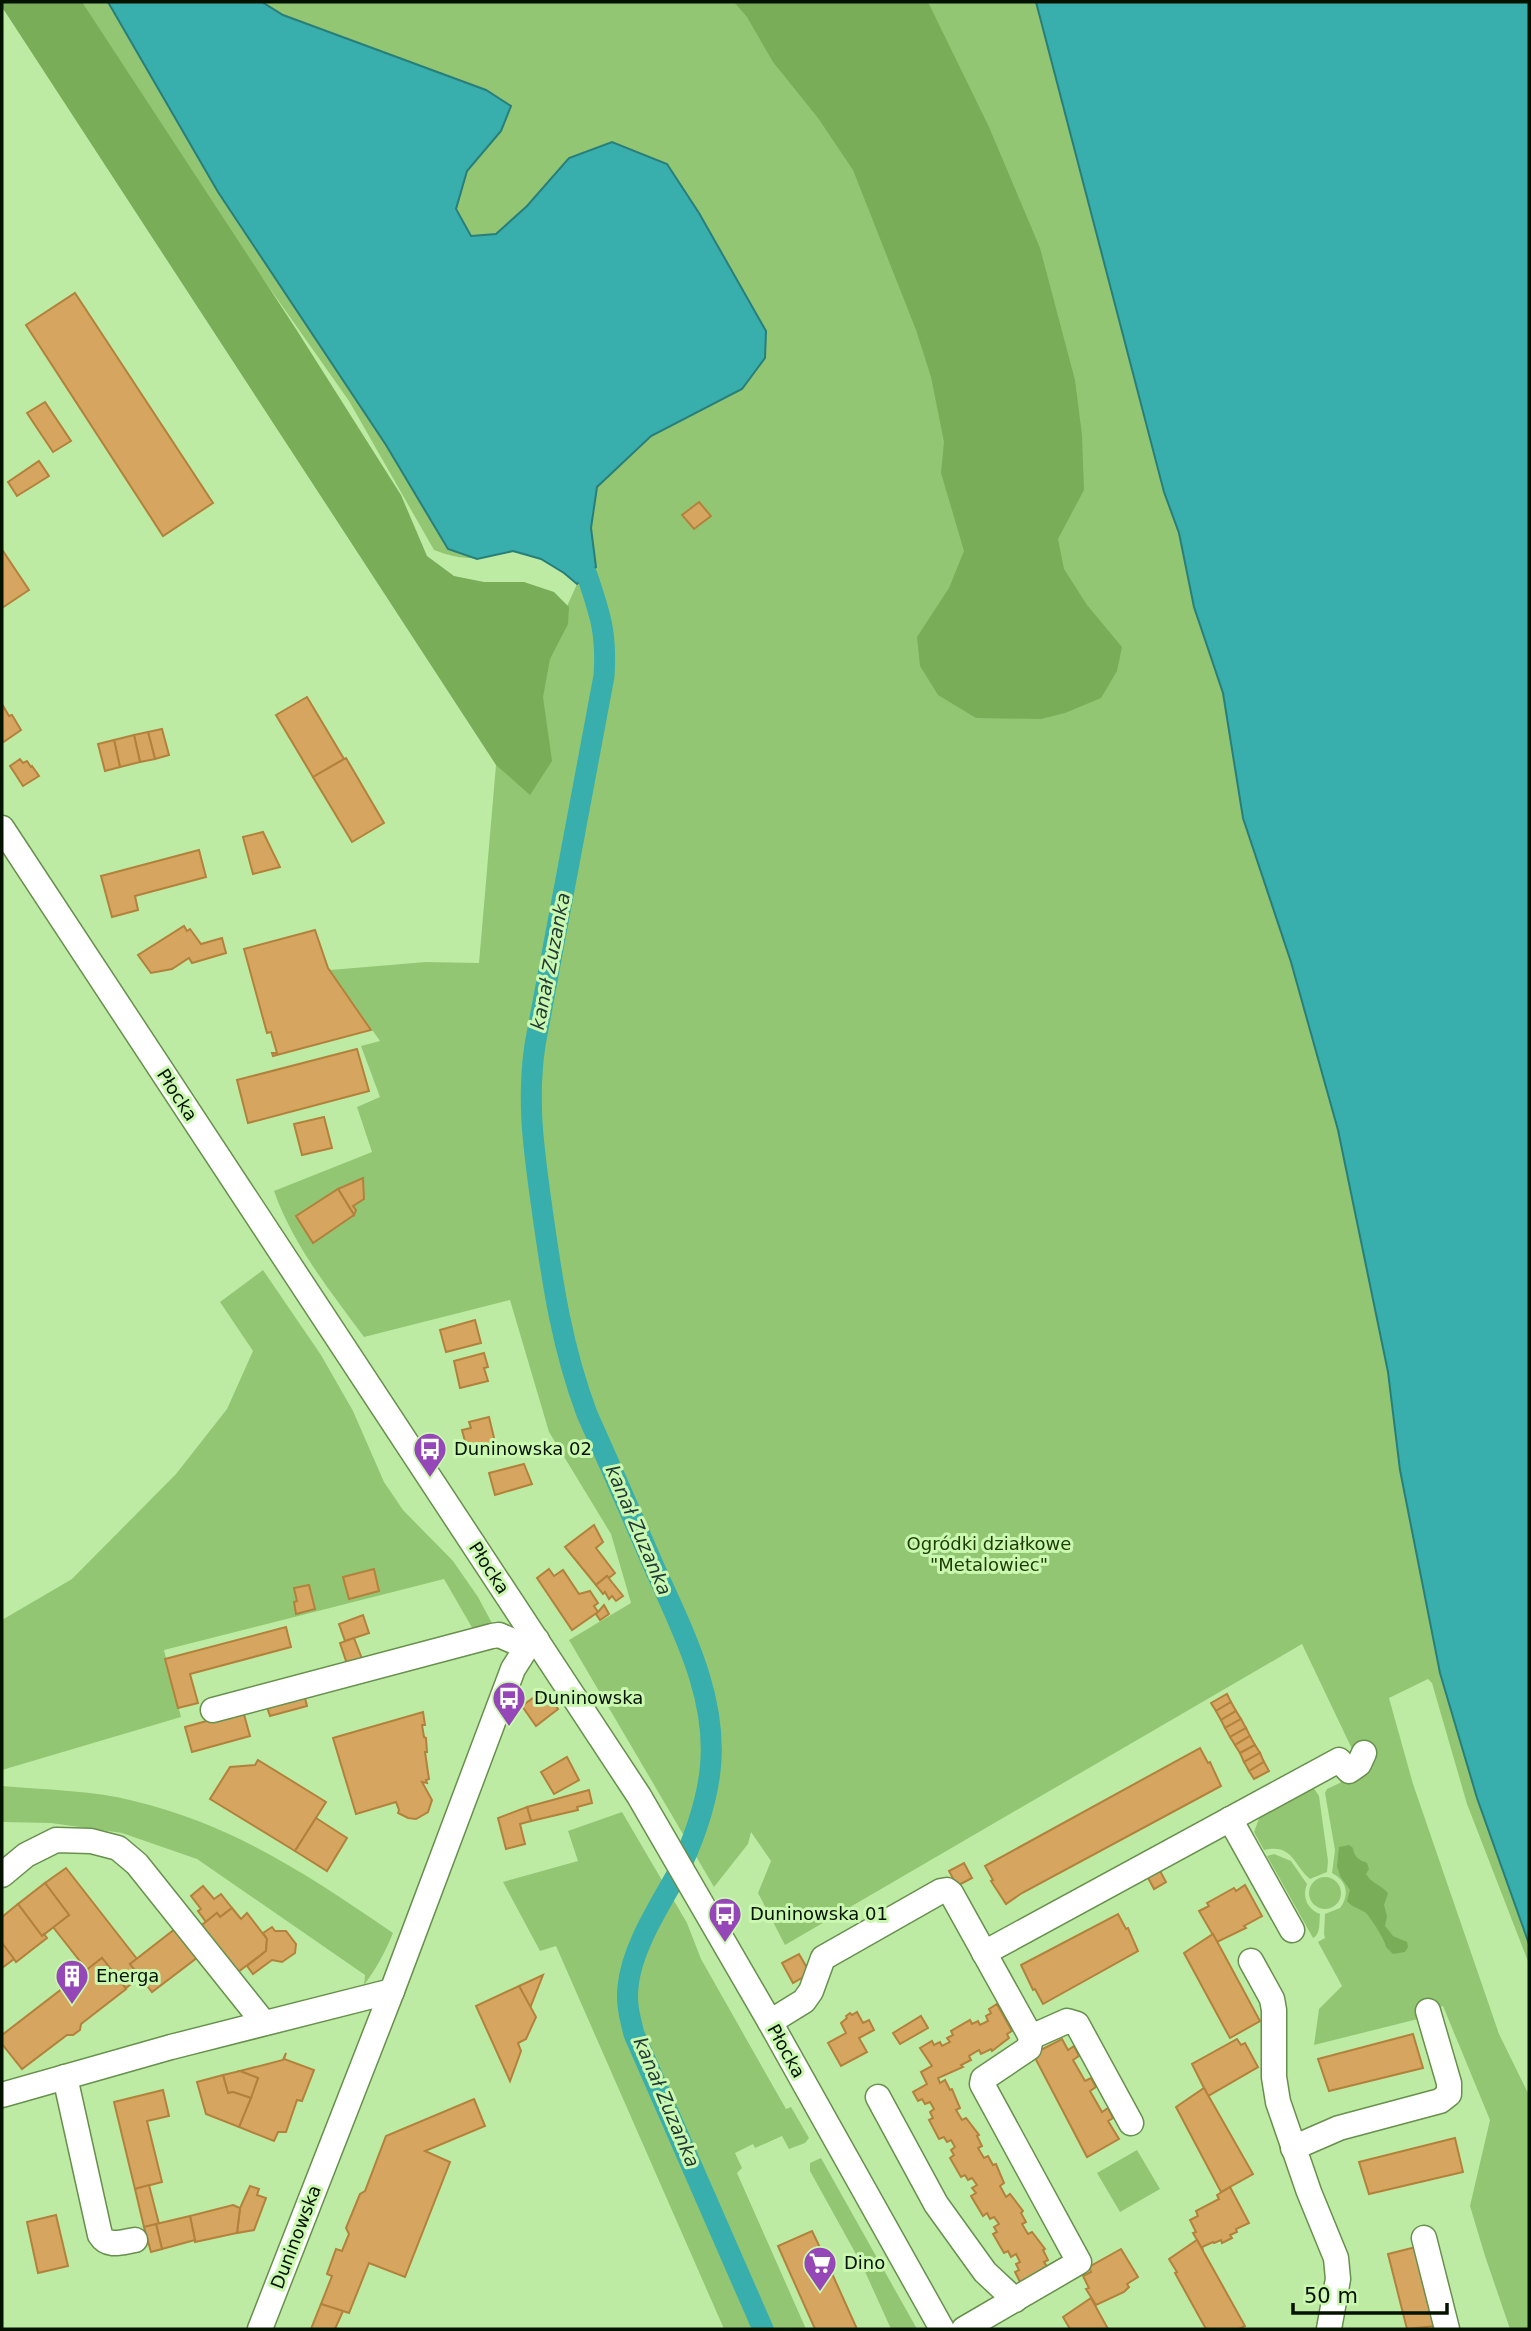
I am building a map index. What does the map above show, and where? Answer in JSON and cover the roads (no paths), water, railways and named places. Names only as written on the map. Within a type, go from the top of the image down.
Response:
[{"type":"street","name":"Płocka","points":[[2,828],[532,1644],[639,1796],[770,2022],[942,2329]]},
{"type":"street","points":[[213,1710],[492,1636],[499,1635],[532,1644]]},
{"type":"street","name":"Duninowska","points":[[267,2324],[513,1669],[532,1644]]},
{"type":"street","points":[[984,1952],[1339,1760],[1349,1771],[1359,1765],[1364,1753]]},
{"type":"street","points":[[1230,1819],[1292,1930]]},
{"type":"street","points":[[2,1875],[26,1855],[56,1840],[91,1841],[118,1848],[137,1864],[264,2023]]},
{"type":"street","points":[[770,2022],[804,2001],[811,1992],[823,1958],[941,1891],[951,1893],[1031,2037],[1029,2048],[983,2079],[982,2084],[1079,2262],[964,2329]]},
{"type":"street","points":[[1251,1961],[1272,1999],[1274,2077],[1278,2102],[1336,2258],[1338,2279],[1329,2329]]},
{"type":"street","points":[[2,2095],[392,1991]]},
{"type":"street","points":[[1293,2148],[1339,2128],[1440,2101],[1449,2094],[1449,2083],[1428,2011]]},
{"type":"street","points":[[1031,2037],[1067,2021],[1077,2024],[1131,2123]]},
{"type":"street","points":[[65,2077],[100,2235],[104,2241],[112,2244],[135,2240]]},
{"type":"street","points":[[878,2098],[936,2204],[985,2272],[1015,2300]]},
{"type":"street","points":[[1424,2238],[1447,2329]]},
{"type":"water","points":[[108,2],[262,2],[283,15],[486,90],[511,106],[501,131],[467,171],[456,209],[471,236],[496,234],[527,206],[569,158],[612,142],[667,164],[699,213],[766,331],[765,358],[742,389],[651,436],[597,487],[591,528],[596,567],[577,584],[541,559],[513,551],[477,559],[448,549],[386,445],[218,192]]},
{"type":"water","points":[[1036,2],[1529,2],[1529,1944],[1477,1798],[1440,1673],[1400,1470],[1388,1372],[1338,1130],[1291,962],[1243,818],[1223,693],[1194,607],[1179,533],[1164,492]]},
{"type":"waterway","name":"kanał Zuzanka","points":[[587,575],[602,624],[604,676],[535,1045],[531,1089],[535,1152],[555,1292],[578,1389],[685,1636],[695,1662],[709,1716],[710,1771],[702,1811],[682,1864],[646,1930],[634,1959],[628,1993],[630,2017],[634,2034],[763,2329]]},
{"type":"place","name":"Duninowska 02","points":[[430,1479]]},
{"type":"place","name":"Duninowska","points":[[509,1728]]},
{"type":"place","name":"Duninowska 01","points":[[725,1944]]},
{"type":"place","name":"Energa","points":[[72,2006]]},
{"type":"place","name":"Dino","points":[[820,2293]]},
{"type":"park label","name":"Ogródki działkowe \"Metalowiec\"","points":[[989,1554]]}]
